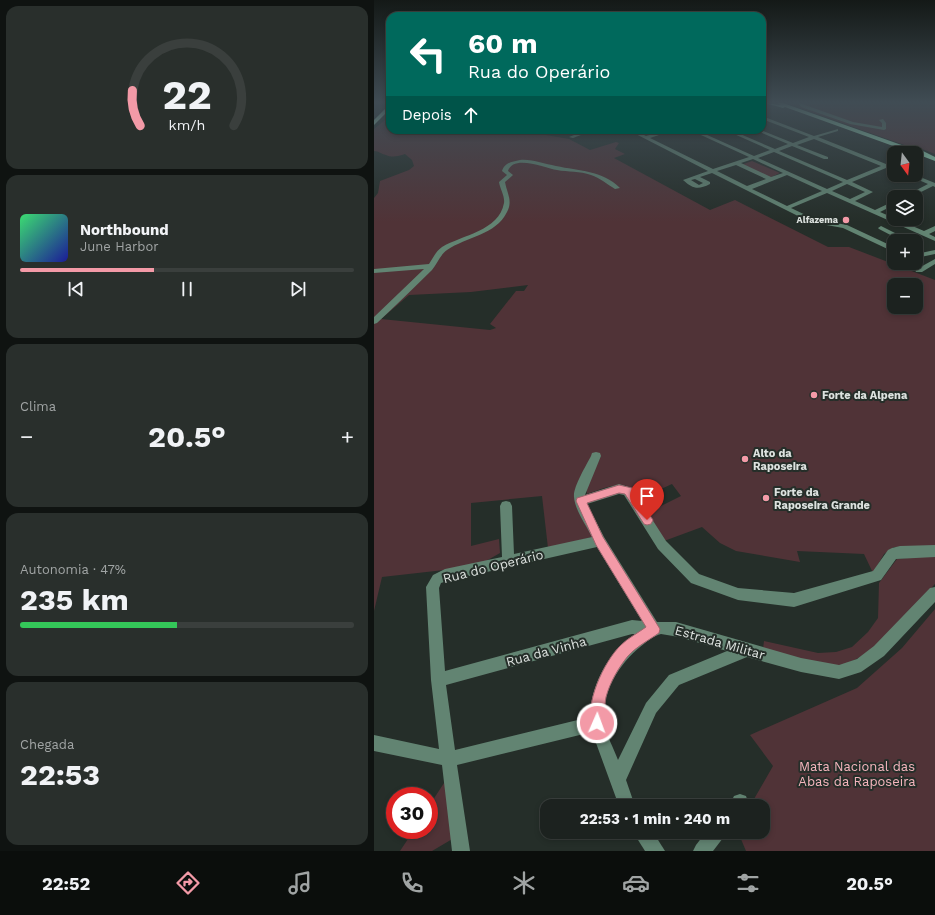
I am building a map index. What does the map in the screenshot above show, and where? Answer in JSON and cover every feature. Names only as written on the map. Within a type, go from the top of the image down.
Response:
[{"type":"main road","points":[[923,157],[935,161]]},
{"type":"street","points":[[655,143],[746,189],[816,222],[845,226],[887,247]]},
{"type":"street","points":[[720,143],[935,239]]},
{"type":"street","points":[[758,143],[870,192],[850,201]]},
{"type":"street","points":[[790,143],[826,158]]},
{"type":"street","points":[[695,177],[798,143]]},
{"type":"street","points":[[827,143],[886,166]]},
{"type":"street","points":[[840,153],[847,150]]},
{"type":"street","points":[[808,165],[833,155]]},
{"type":"street","points":[[374,321],[412,286],[431,266],[439,254],[488,228],[501,215],[507,203],[502,182],[510,175],[504,170],[510,164],[522,161],[534,161],[556,168],[585,171],[594,174],[618,188]]},
{"type":"street","points":[[736,163],[771,179]]},
{"type":"street","points":[[787,208],[886,166]]},
{"type":"street","points":[[746,189],[787,173]]},
{"type":"street","points":[[923,180],[934,185]]},
{"type":"street","points":[[922,190],[934,185]]},
{"type":"street","points":[[875,212],[887,206]]},
{"type":"street","points":[[881,228],[893,234]]},
{"type":"street","points":[[924,234],[935,228]]},
{"type":"street","points":[[925,254],[935,252]]},
{"type":"street","points":[[923,268],[935,260],[925,254]]},
{"type":"street","points":[[374,271],[431,266]]},
{"type":"street","points":[[596,456],[581,488],[581,501],[600,541],[654,629],[625,650],[602,686],[599,699],[597,723],[625,799]]},
{"type":"street","points":[[581,501],[619,489],[628,491],[662,545],[695,579],[738,594],[794,600],[877,576],[892,554],[900,552],[935,551]]},
{"type":"street","points":[[506,506],[508,561]]},
{"type":"street","name":"Rua do Operário","points":[[461,851],[438,680],[432,587],[437,579],[445,575],[600,541]]},
{"type":"street","name":"Estrada Militar","points":[[654,629],[666,627],[679,630],[801,665],[839,672],[861,665],[879,651],[935,593]]},
{"type":"street","name":"Rua da Vinha","points":[[438,680],[632,628],[654,629]]},
{"type":"street","points":[[618,779],[651,708],[674,680],[746,650]]},
{"type":"street","points":[[374,742],[449,759],[597,723]]},
{"type":"street","points":[[647,839],[656,851]]},
{"type":"street","points":[[702,851],[711,839]]},
{"type":"green space","points":[[374,143],[576,143],[590,150],[618,143],[615,149],[625,154],[614,158],[710,210],[735,200],[828,247],[849,247],[887,262],[887,270],[909,270],[935,280],[935,550],[894,547],[884,554],[873,573],[864,554],[797,551],[800,562],[736,551],[720,543],[702,527],[664,541],[647,513],[681,496],[672,484],[639,499],[634,490],[623,485],[611,486],[587,494],[586,488],[601,456],[593,455],[575,496],[592,537],[548,548],[542,496],[471,503],[471,546],[499,539],[500,553],[486,561],[462,568],[382,577],[374,611],[374,198],[378,193],[380,181],[409,170],[414,166],[412,160],[405,154],[391,156],[384,155],[374,151]],"holes":[[[528,285],[524,291],[516,291],[490,324],[496,328],[490,330],[381,319],[409,295],[471,292]]]},
{"type":"green space","points":[[898,143],[935,143],[935,154],[923,149],[923,146],[907,146]]},
{"type":"green space","points":[[752,161],[780,173],[769,178],[741,165]]},
{"type":"green space","points":[[935,555],[935,584],[886,637],[857,659],[841,665],[825,666],[763,649],[764,641],[818,653],[836,652],[852,647],[868,632],[878,618],[879,583],[897,559]]},
{"type":"green space","name":"Mata Nacional das Abas da Raposeira","points":[[935,609],[935,851],[746,851],[741,839],[770,839],[770,799],[754,799],[773,766],[750,735],[857,688],[902,648]]},
{"type":"green space","points":[[446,780],[454,838],[432,851],[400,851],[408,839],[438,839],[438,792]]},
{"type":"place","name":"Alfazema","points":[[846,220]]},
{"type":"place","name":"Forte da Alpena","points":[[814,395]]},
{"type":"place","name":"Alto da Raposeira","points":[[745,459]]},
{"type":"place","name":"Forte da Raposeira Grande","points":[[766,498]]},
{"type":"route","points":[[597,723],[597,711],[602,686],[609,674],[625,650],[654,629],[600,541],[582,506],[581,501],[619,489],[628,491],[633,496],[647,520]]}]
